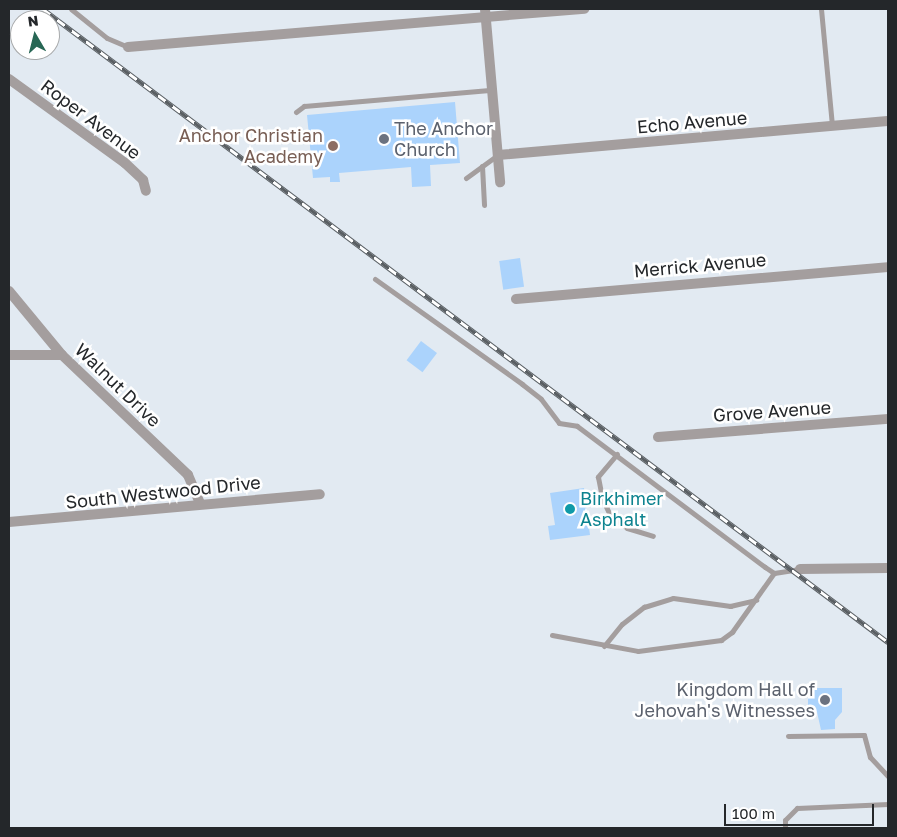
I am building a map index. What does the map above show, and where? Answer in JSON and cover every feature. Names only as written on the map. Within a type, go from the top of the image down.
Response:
[{"type":"street","points":[[128,47],[486,13],[584,9]]},
{"type":"street","points":[[486,13],[500,182]]},
{"type":"street","name":"Roper Avenue","points":[[9,79],[125,164],[143,180],[146,191]]},
{"type":"street","name":"Echo Avenue","points":[[498,155],[888,121]]},
{"type":"street","name":"Merrick Avenue","points":[[516,299],[888,267]]},
{"type":"street","name":"Walnut Drive","points":[[9,291],[62,354],[188,475],[200,503]]},
{"type":"street","points":[[9,355],[62,354]]},
{"type":"street","name":"Grove Avenue","points":[[658,437],[888,419]]},
{"type":"street","name":"South Westwood Drive","points":[[9,522],[157,511],[200,503],[320,494]]},
{"type":"street","points":[[800,569],[888,568]]},
{"type":"lane","points":[[71,9],[107,38],[128,47]]},
{"type":"lane","points":[[821,9],[832,126]]},
{"type":"lane","points":[[296,112],[304,106],[492,90]]},
{"type":"lane","points":[[466,178],[498,155]]},
{"type":"lane","points":[[482,166],[484,205]]},
{"type":"lane","points":[[375,279],[528,389],[558,424],[577,426],[774,573],[800,569]]},
{"type":"lane","points":[[617,454],[598,477],[602,498],[610,515],[627,528],[653,536]]},
{"type":"lane","points":[[552,635],[638,651],[721,640],[732,632],[774,573]]},
{"type":"lane","points":[[604,646],[622,624],[644,607],[673,598],[730,606],[756,600]]},
{"type":"lane","points":[[788,736],[864,736],[870,757],[888,776]]},
{"type":"lane","points":[[785,828],[785,820],[797,808],[888,804]]},
{"type":"building","name":"The Anchor Church","points":[[455,102],[460,163],[430,165],[431,186],[412,187],[411,167],[339,173],[340,182],[330,182],[330,177],[313,178],[307,115]]},
{"type":"building","points":[[520,258],[524,287],[503,290],[499,261]]},
{"type":"building","points":[[421,341],[437,353],[423,372],[407,360]]},
{"type":"building","name":"Birkhimer Asphalt","points":[[584,488],[590,535],[550,540],[548,526],[555,525],[550,493]]},
{"type":"building","name":"Kingdom Hall of Jehovah's Witnesses","points":[[808,688],[842,688],[842,712],[835,720],[835,729],[821,730],[817,712],[808,713]]},
{"type":"railway","points":[[43,9],[888,642]]},
{"type":"place","name":"The Anchor Church","points":[[384,139]]},
{"type":"place","name":"Anchor Christian Academy","points":[[333,146]]},
{"type":"place","name":"Birkhimer Asphalt","points":[[570,509]]},
{"type":"place","name":"Kingdom Hall of Jehovah's Witnesses","points":[[825,700]]}]
